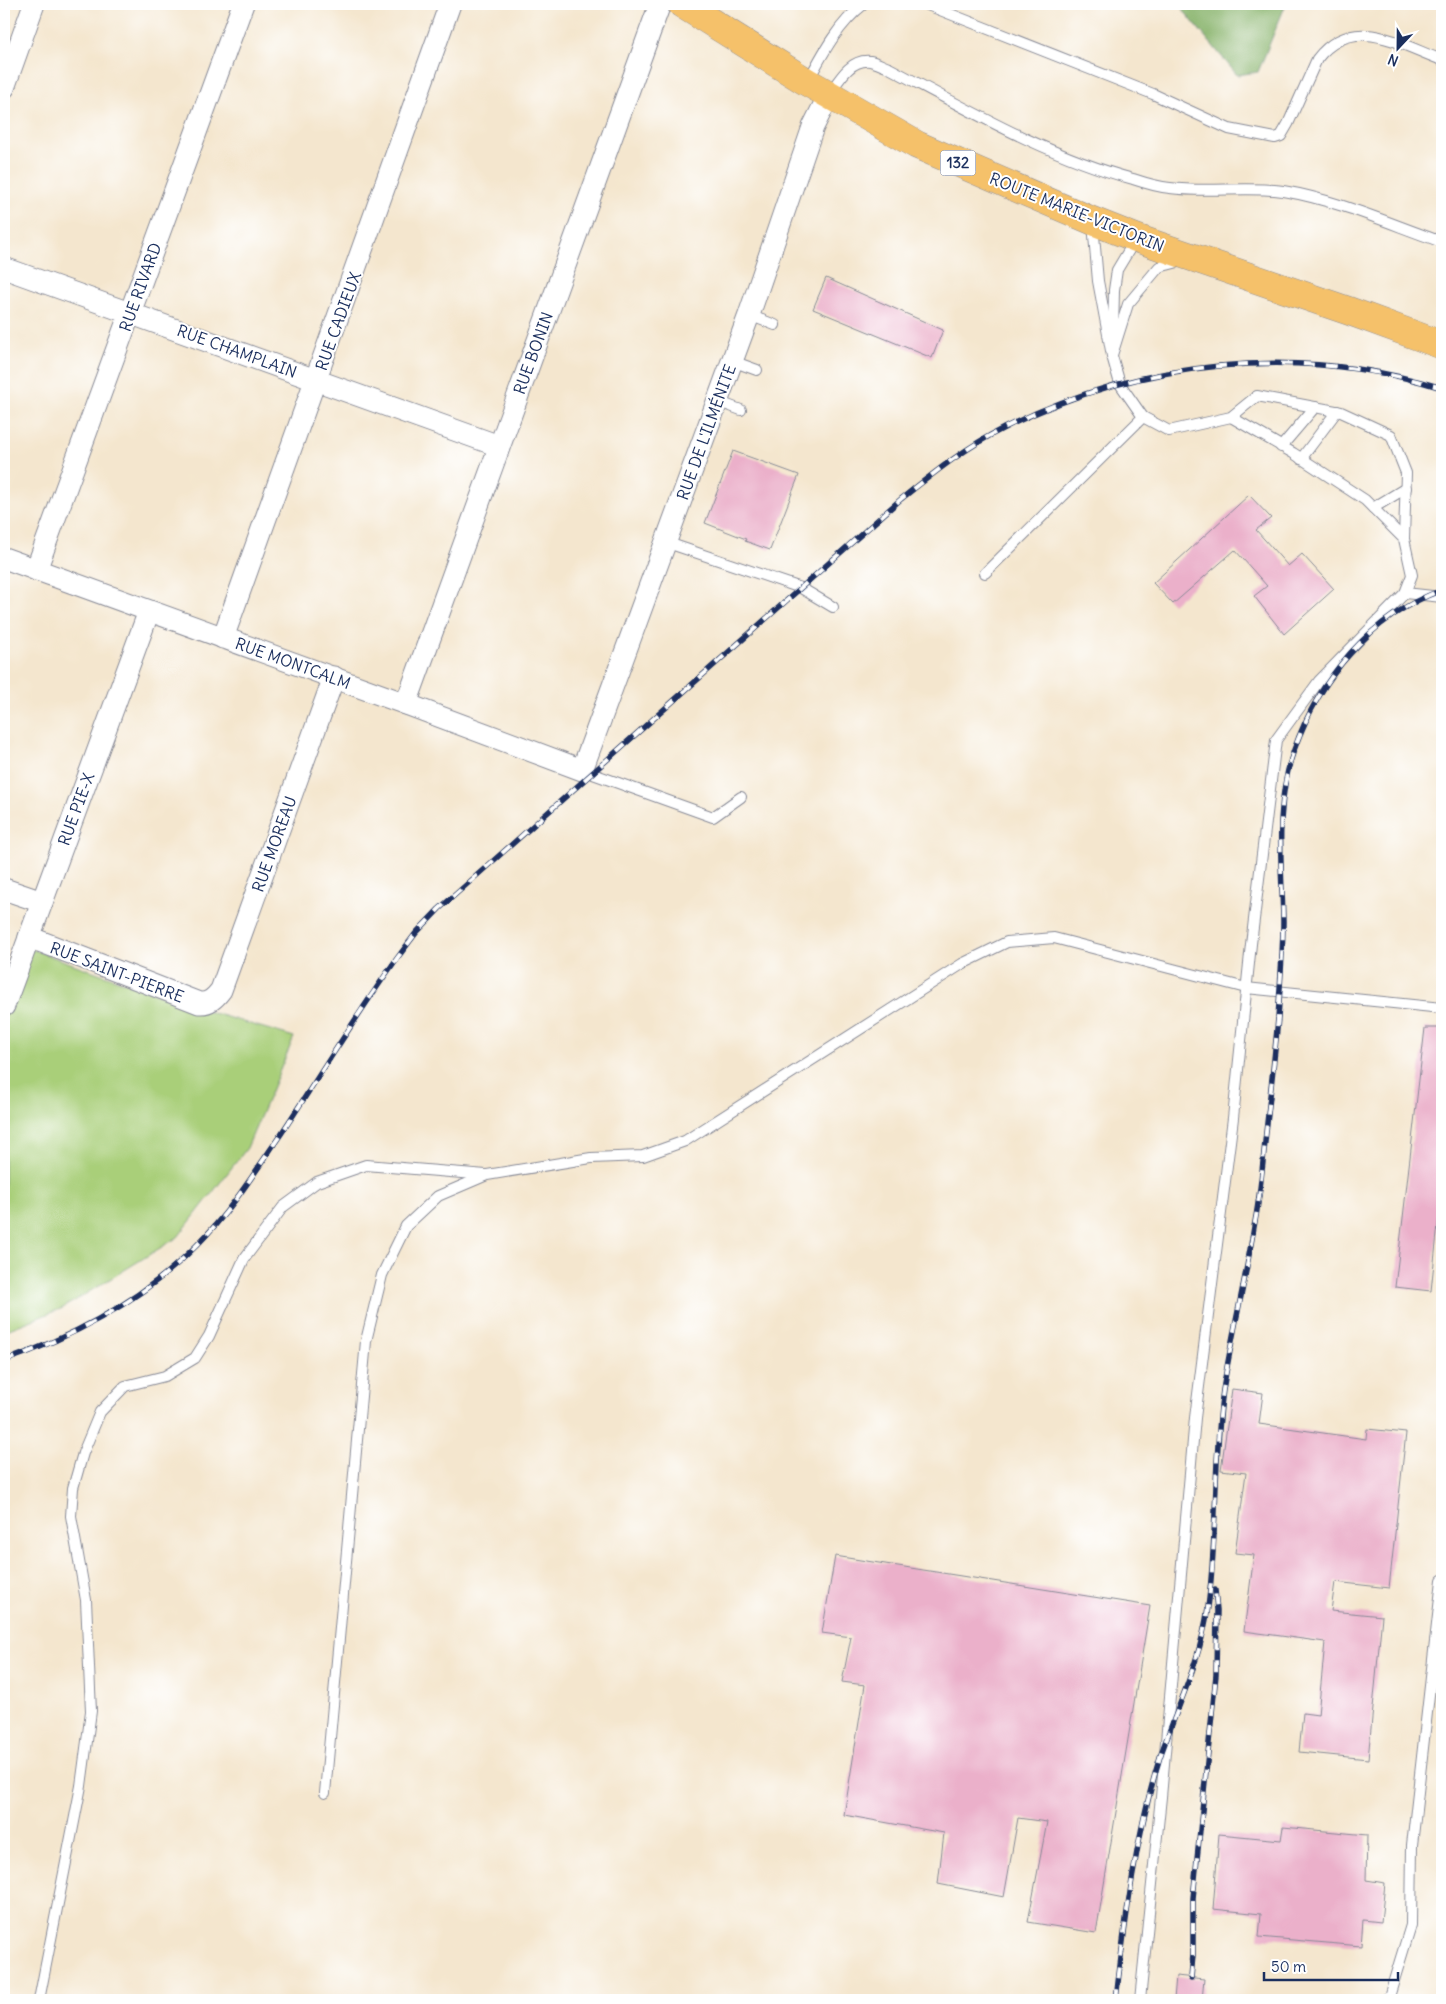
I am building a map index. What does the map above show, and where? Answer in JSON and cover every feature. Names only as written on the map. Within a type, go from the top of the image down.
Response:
[{"type":"main road","name":"ROUTE MARIE-VICTORIN","points":[[682,4],[818,89],[917,145],[1136,238],[1442,345]]},
{"type":"street","points":[[4,88],[34,4]]},
{"type":"street","name":"RUE RIVARD","points":[[36,570],[243,4]]},
{"type":"street","name":"RUE CADIEUX","points":[[223,638],[450,4]]},
{"type":"street","name":"RUE BONIN","points":[[406,704],[660,4]]},
{"type":"street","name":"RUE DE L'ILMÉNITE","points":[[582,770],[748,315],[813,127],[818,89]]},
{"type":"street","name":"RUE CHAMPLAIN","points":[[4,268],[499,446]]},
{"type":"street","name":"RUE MONTCALM","points":[[4,558],[334,677],[582,770]]},
{"type":"street","name":"RUE PIE-X","points":[[4,1006],[150,611]]},
{"type":"street","name":"RUE MOREAU","points":[[205,1004],[215,998],[221,990],[334,677]]},
{"type":"street","points":[[4,889],[42,902]]},
{"type":"street","name":"RUE SAINT-PIERRE","points":[[29,937],[190,1000],[205,1004]]},
{"type":"lane","points":[[818,89],[823,52],[849,15],[864,4]]},
{"type":"lane","points":[[925,4],[1153,94],[1229,129],[1275,138],[1282,136],[1317,59],[1338,40],[1351,35],[1373,35],[1442,60]]},
{"type":"lane","points":[[818,89],[855,64],[869,61],[888,68],[1028,139],[1091,166],[1170,188],[1245,188],[1282,191],[1309,196],[1363,213],[1442,242]]},
{"type":"lane","points":[[1093,221],[1098,281],[1112,356],[1120,384],[1143,417],[1169,431],[1232,417],[1257,396],[1337,411],[1391,435],[1406,473],[1404,539],[1412,575],[1405,593],[1319,681],[1276,740],[1246,988],[1232,1128],[1195,1418],[1161,1798],[1140,2000]]},
{"type":"lane","points":[[1112,356],[1114,290],[1117,270],[1136,238]]},
{"type":"lane","points":[[1112,356],[1128,304],[1159,267],[1181,261],[1210,264]]},
{"type":"lane","points":[[748,315],[775,325]]},
{"type":"lane","points":[[732,361],[757,370]]},
{"type":"lane","points":[[717,401],[741,410]]},
{"type":"lane","points":[[1281,447],[1315,406]]},
{"type":"lane","points":[[1301,459],[1337,411]]},
{"type":"lane","points":[[984,573],[1143,417]]},
{"type":"lane","points":[[1232,417],[1365,500],[1404,539]]},
{"type":"lane","points":[[1373,508],[1406,488]]},
{"type":"lane","points":[[666,542],[801,588],[833,607]]},
{"type":"lane","points":[[1405,593],[1442,597]]},
{"type":"lane","points":[[582,770],[712,817],[741,797]]},
{"type":"lane","points":[[39,2000],[81,1786],[91,1711],[86,1600],[71,1516],[73,1488],[83,1453],[100,1412],[125,1386],[165,1376],[194,1358],[209,1336],[244,1259],[283,1207],[317,1182],[366,1165],[487,1175],[592,1158],[643,1156],[685,1141],[962,964],[1007,942],[1054,938],[1246,988],[1442,1008]]},
{"type":"lane","points":[[325,1793],[366,1341],[382,1275],[406,1226],[438,1196],[487,1175]]},
{"type":"lane","points":[[1388,2000],[1411,1925],[1412,1845],[1442,1580]]},
{"type":"green space","points":[[1178,4],[1286,4],[1258,72],[1237,75]]},
{"type":"green space","points":[[25,947],[203,1010],[294,1037],[247,1148],[178,1237],[63,1308],[4,1331],[4,1009]]},
{"type":"building","points":[[826,278],[943,330],[932,358],[813,309]]},
{"type":"building","points":[[733,451],[799,475],[770,550],[705,523]]},
{"type":"building","points":[[1249,495],[1271,518],[1256,530],[1288,566],[1302,554],[1334,589],[1284,634],[1254,596],[1267,586],[1235,550],[1173,604],[1153,583]]},
{"type":"building","points":[[1425,1028],[1442,1028],[1442,1186],[1431,1291],[1395,1287]]},
{"type":"building","points":[[1232,1389],[1263,1393],[1259,1424],[1366,1439],[1367,1429],[1406,1433],[1389,1588],[1335,1582],[1331,1611],[1382,1616],[1368,1759],[1299,1752],[1303,1713],[1318,1715],[1325,1642],[1244,1631],[1254,1555],[1235,1553],[1246,1473],[1221,1470]]},
{"type":"building","points":[[835,1556],[1150,1606],[1096,1933],[1028,1922],[1047,1822],[1018,1818],[1004,1897],[938,1884],[944,1833],[844,1815],[865,1685],[842,1682],[851,1637],[822,1633]]},
{"type":"building","points":[[1283,1827],[1367,1835],[1366,1880],[1385,1883],[1381,1922],[1363,1920],[1361,1946],[1259,1937],[1261,1914],[1213,1909],[1219,1834],[1281,1840]]},
{"type":"building","points":[[1176,1976],[1204,1979],[1202,2000],[1174,2000]]},
{"type":"railway","points":[[4,1361],[82,1328],[131,1299],[176,1265],[209,1232],[252,1177],[398,957],[416,933],[439,909],[901,499],[963,452],[990,435],[1055,405],[1109,387],[1164,374],[1219,366],[1275,363],[1332,366],[1387,374],[1442,388]]},
{"type":"railway","points":[[1116,2000],[1128,1908],[1144,1816],[1160,1757],[1200,1646],[1208,1607],[1223,1390],[1258,1201],[1276,1044],[1283,933],[1281,813],[1288,771],[1294,750],[1318,699],[1350,653],[1370,633],[1392,616],[1416,601],[1442,590]]},
{"type":"railway","points":[[1191,1978],[1193,1898],[1216,1675],[1217,1610],[1215,1590]]}]
